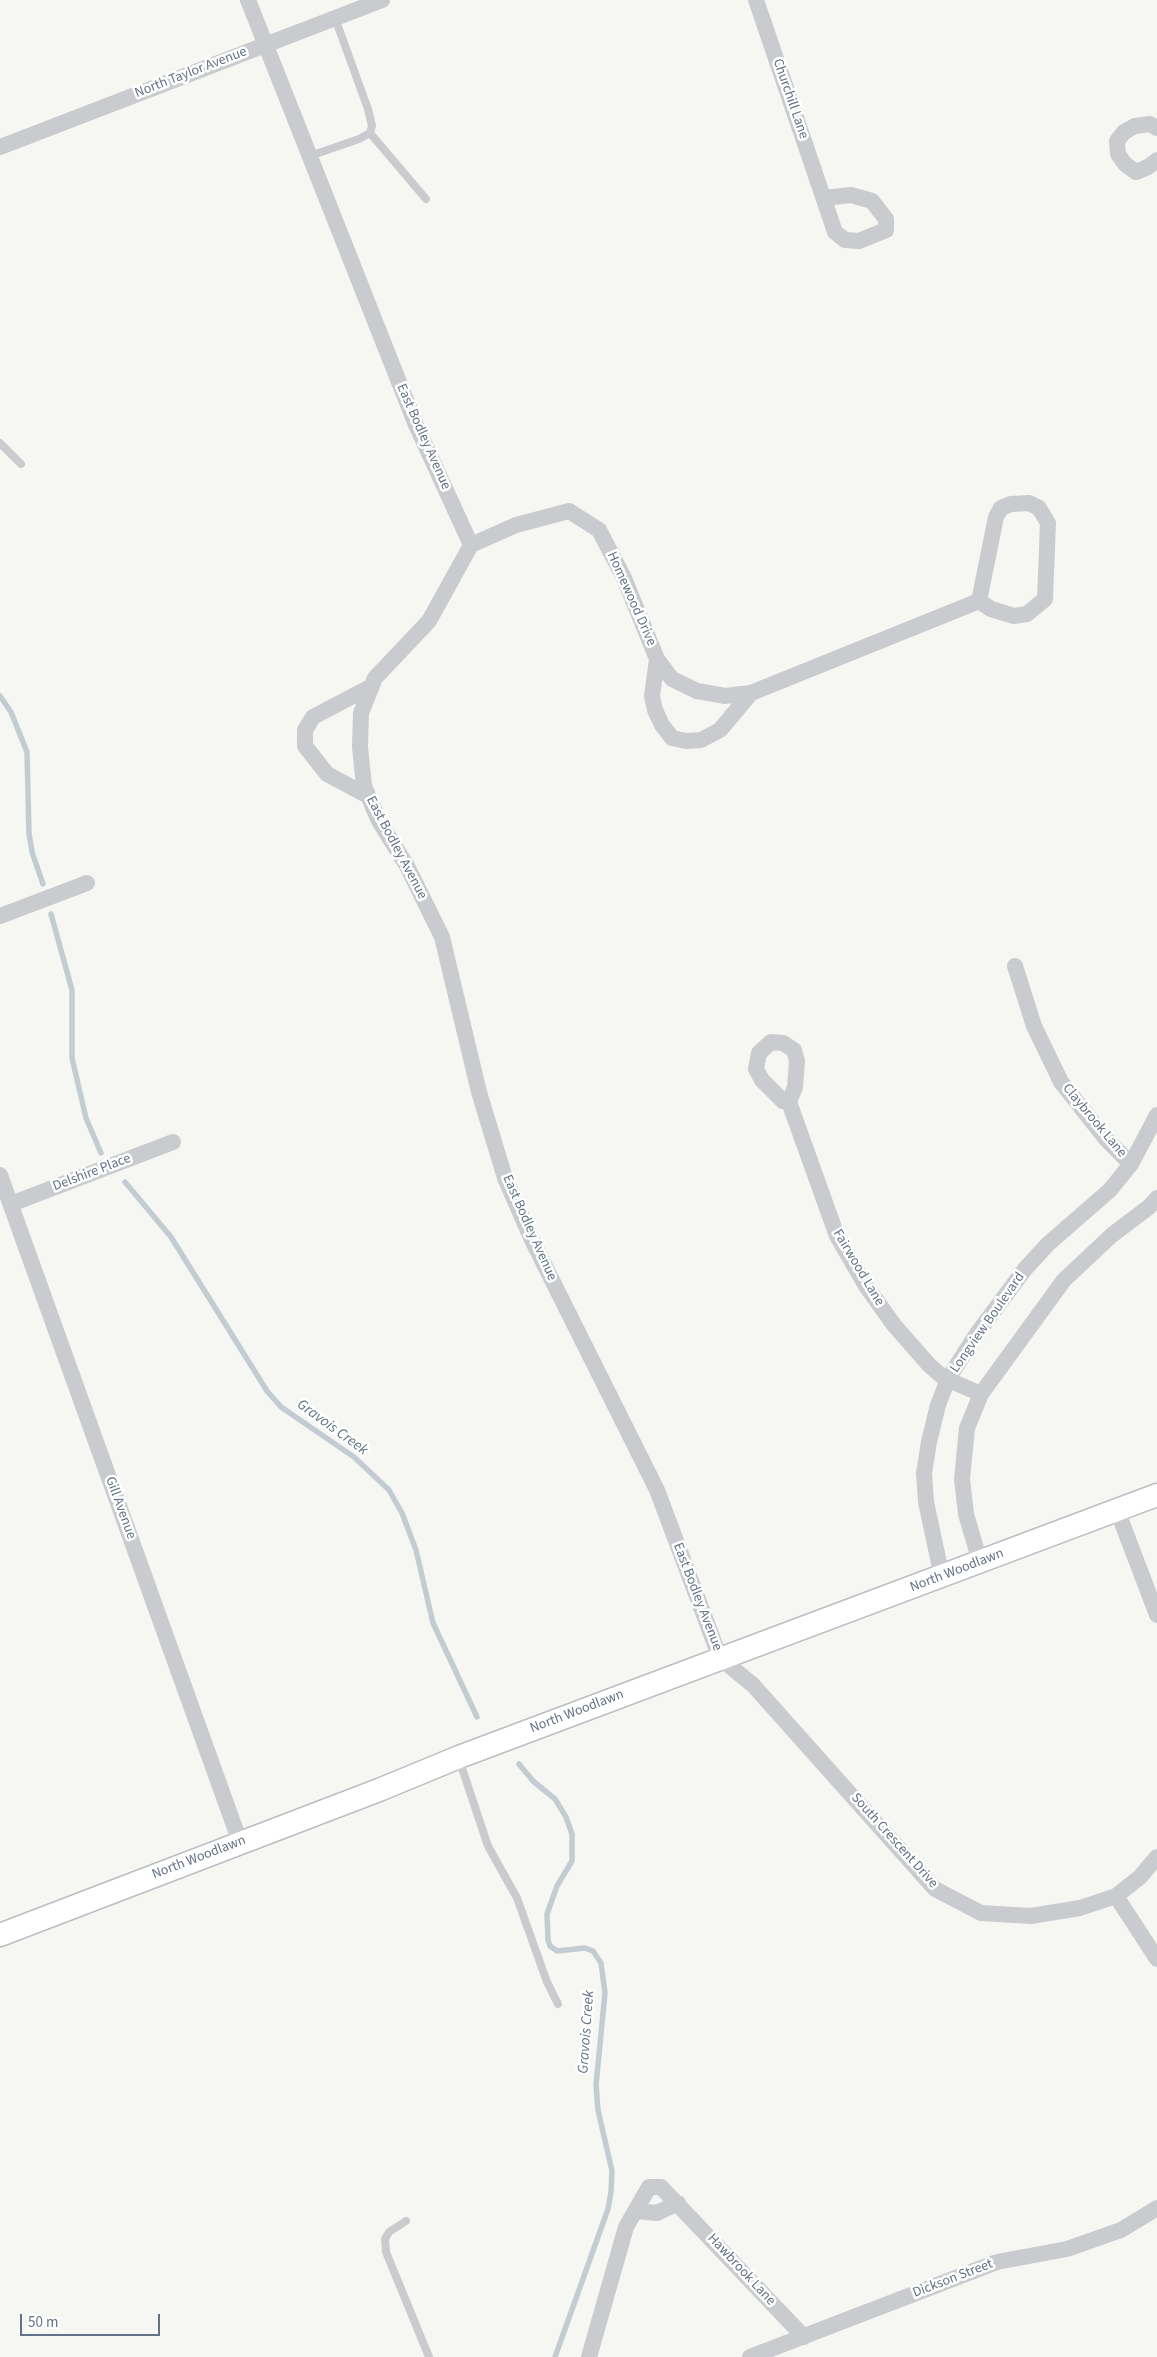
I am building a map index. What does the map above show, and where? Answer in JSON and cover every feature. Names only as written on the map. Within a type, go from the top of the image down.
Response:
[{"type":"street","name":"East Bodley Avenue","points":[[248,0],[416,425],[471,545],[429,621],[376,678],[372,686],[361,713],[360,747],[364,786],[379,821],[407,866],[442,937],[479,1092],[505,1178],[533,1242],[657,1490],[720,1658]]},
{"type":"street","name":"North Taylor Avenue","points":[[0,147],[382,0]]},
{"type":"street","name":"Churchill Lane","points":[[756,0],[824,198]]},
{"type":"street","points":[[1157,128],[1150,124],[1135,126],[1124,132],[1118,140],[1118,154],[1125,164],[1136,172],[1148,167],[1157,160]]},
{"type":"street","points":[[1029,503],[1039,508],[1048,522],[1045,599],[1028,614],[1014,616],[991,609],[979,601],[985,580],[996,517],[1000,508],[1011,504],[1029,503]]},
{"type":"street","name":"Homewood Drive","points":[[471,545],[516,525],[569,511],[599,530],[624,578],[657,659],[672,679],[697,692],[725,696],[752,693],[979,601]]},
{"type":"street","name":"Homewood Drive","points":[[657,659],[652,696],[655,710],[662,725],[672,738],[686,741],[701,740],[720,730],[752,693]]},
{"type":"street","points":[[368,796],[327,774],[305,746],[305,730],[313,717],[372,686]]},
{"type":"street","points":[[0,916],[87,883]]},
{"type":"street","name":"Claybrook Lane","points":[[1016,966],[1034,1026],[1061,1082],[1106,1139],[1131,1164]]},
{"type":"street","name":"Fairwood Lane","points":[[789,1102],[837,1236],[866,1286],[894,1325],[928,1365],[948,1380],[981,1394]]},
{"type":"street","name":"Longview Boulevard","points":[[942,1577],[926,1502],[924,1473],[938,1405],[948,1380],[976,1335],[1025,1269],[1048,1244],[1110,1190],[1131,1164],[1157,1115]]},
{"type":"street","name":"Delshire Place","points":[[11,1204],[173,1142]]},
{"type":"street","name":"Gill Avenue","points":[[0,1175],[240,1842]]},
{"type":"street","points":[[980,1562],[966,1514],[962,1479],[967,1428],[981,1394],[1064,1280],[1112,1235],[1149,1207],[1157,1198]]},
{"type":"street","name":"North Woodlawn","points":[[0,1935],[379,1790],[458,1757],[1157,1495]]},
{"type":"street","points":[[1116,1510],[1157,1615]]},
{"type":"street","name":"South Crescent Drive","points":[[720,1658],[752,1685],[935,1889],[980,1913],[1031,1916],[1080,1908],[1116,1896],[1140,1877],[1157,1857]]},
{"type":"street","points":[[1116,1896],[1157,1959]]},
{"type":"street","name":"Hawbrook Lane","points":[[590,2357],[626,2227],[649,2188],[661,2187],[804,2337]]},
{"type":"street","points":[[635,2211],[657,2213],[678,2204]]},
{"type":"street","name":"Dickson Street","points":[[750,2357],[997,2262],[1067,2249],[1121,2230],[1157,2208]]},
{"type":"lane","points":[[310,156],[359,139],[370,133],[372,126],[368,109],[335,18]]},
{"type":"lane","points":[[370,133],[426,199]]},
{"type":"lane","points":[[0,443],[21,464]]},
{"type":"lane","points":[[458,1757],[488,1846],[517,1898],[558,2004]]},
{"type":"lane","points":[[406,2222],[389,2232],[385,2239],[386,2252],[429,2357]]},
{"type":"waterway","name":"Gravois Creek","points":[[0,696],[11,712],[27,752],[29,833],[32,852],[43,884]]},
{"type":"waterway","name":"Gravois Creek","points":[[51,914],[72,990],[72,1058],[86,1118],[101,1153]]},
{"type":"waterway","name":"Gravois Creek","points":[[125,1182],[171,1237],[267,1391],[281,1407],[354,1457],[389,1490],[402,1513],[416,1550],[433,1623],[477,1717]]},
{"type":"waterway","name":"Gravois Creek","points":[[519,1764],[533,1781],[555,1799],[566,1817],[572,1834],[572,1861],[557,1886],[547,1914],[550,1946],[557,1951],[585,1948],[593,1951],[601,1963],[605,1993],[596,2085],[598,2110],[612,2171],[611,2192],[608,2209],[555,2357]]}]
